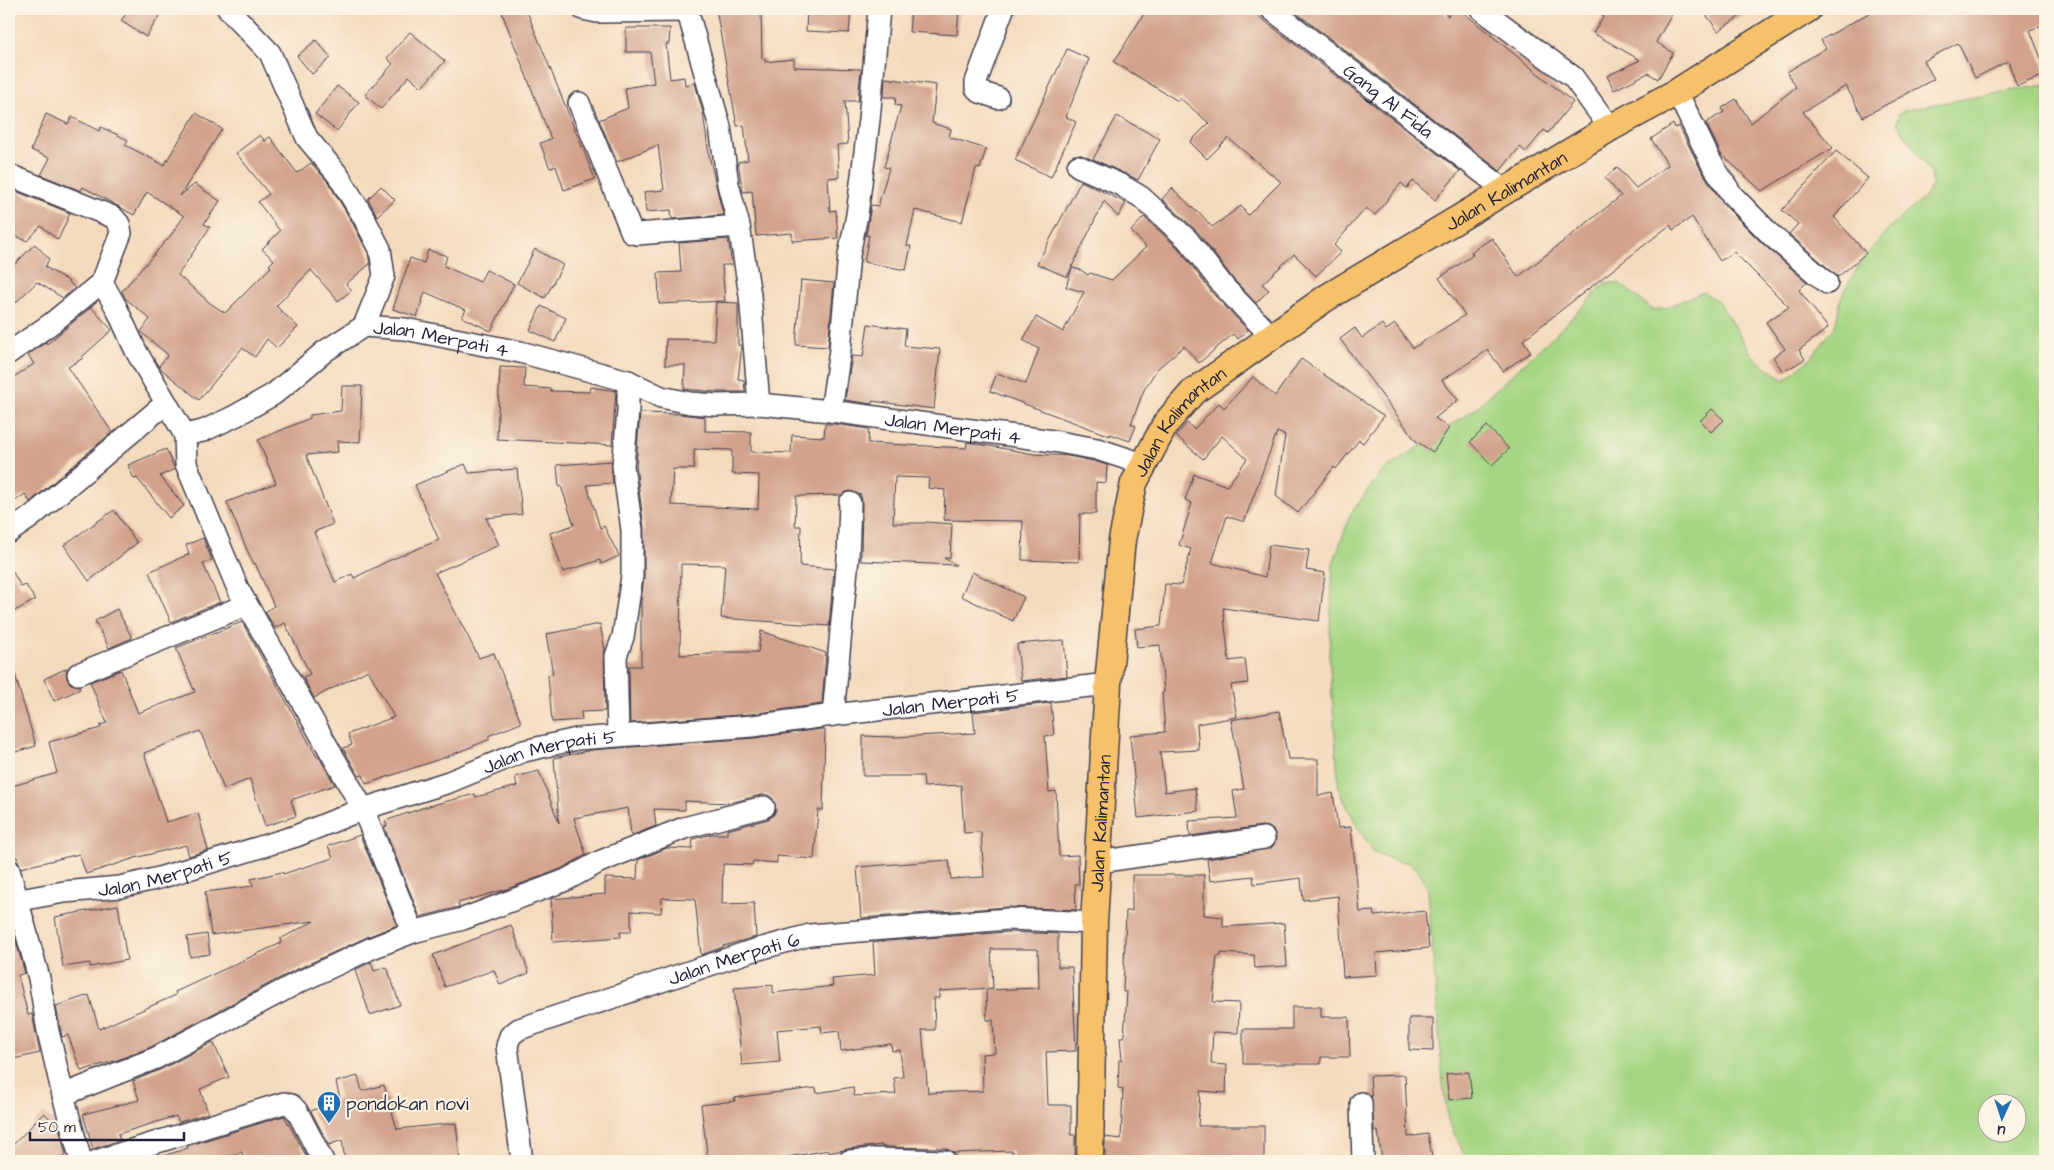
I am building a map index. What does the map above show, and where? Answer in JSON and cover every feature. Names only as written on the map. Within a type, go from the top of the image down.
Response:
[{"type":"main road","name":"Jalan Kalimantan","points":[[1090,1161],[1094,923],[1108,684],[1122,540],[1134,483],[1166,423],[1193,392],[1326,298],[1610,128],[1677,92],[1808,9]]},
{"type":"street","points":[[228,9],[270,53],[307,138],[338,174],[380,249],[384,276],[364,326]]},
{"type":"street","points":[[583,9],[597,12],[688,10],[720,127],[728,184],[739,226],[750,295],[759,404]]},
{"type":"street","points":[[831,411],[840,350],[849,255],[869,120],[879,9]]},
{"type":"street","points":[[998,98],[980,92],[976,88],[976,82],[1003,9]]},
{"type":"street","name":"Gang Al Fida","points":[[1271,9],[1506,191]]},
{"type":"street","points":[[1481,9],[1573,77],[1610,128]]},
{"type":"street","points":[[1677,92],[1711,162],[1732,195],[1770,235],[1827,283]]},
{"type":"street","points":[[579,103],[632,233],[739,226]]},
{"type":"street","points":[[1078,166],[1141,197],[1188,239],[1224,287],[1271,336]]},
{"type":"street","points":[[9,175],[113,217],[119,224],[121,233],[102,282],[52,323],[10,350]]},
{"type":"street","points":[[102,282],[116,307],[136,351],[185,435],[186,464],[238,589],[363,809],[413,932]]},
{"type":"street","name":"Jalan Merpati 4","points":[[185,435],[203,431],[274,394],[325,351],[364,326],[405,329],[520,352],[628,381],[661,397],[690,403],[716,405],[759,404],[831,411],[1053,441],[1097,449],[1143,464]]},
{"type":"street","points":[[618,735],[616,656],[623,637],[632,576],[632,530],[623,466],[628,410],[628,381]]},
{"type":"street","points":[[9,532],[31,517],[166,403]]},
{"type":"street","points":[[833,715],[848,558],[850,502]]},
{"type":"street","points":[[78,674],[246,604]]},
{"type":"street","name":"Jalan Merpati 5","points":[[14,901],[64,892],[120,886],[159,878],[288,839],[363,809],[449,782],[524,751],[577,739],[753,726],[833,715],[1108,684]]},
{"type":"street","points":[[63,1095],[156,1058],[298,983],[372,948],[413,932],[463,919],[566,880],[600,862],[684,828],[764,807]]},
{"type":"street","points":[[1098,862],[1264,838]]},
{"type":"street","points":[[9,870],[14,901],[40,978],[48,1031],[81,1161]]},
{"type":"street","name":"Jalan Merpati 6","points":[[522,1161],[507,1046],[510,1036],[519,1029],[748,952],[810,935],[1008,919],[1094,923]]},
{"type":"street","points":[[96,1161],[284,1103],[296,1111],[323,1161]]},
{"type":"street","points":[[1361,1103],[1363,1161]]},
{"type":"street","points":[[849,1161],[875,1159],[945,1161]]},
{"type":"green space","points":[[2045,85],[2045,1161],[1467,1161],[1448,1120],[1443,1083],[1428,891],[1420,872],[1410,863],[1393,860],[1374,852],[1358,828],[1339,790],[1329,654],[1333,564],[1351,513],[1382,472],[1475,409],[1565,325],[1605,283],[1619,283],[1653,310],[1666,308],[1703,292],[1719,302],[1753,357],[1784,380],[1810,359],[1835,327],[1841,298],[1860,263],[1889,228],[1923,199],[1932,186],[1932,175],[1897,123],[1899,114],[1906,110]]},
{"type":"building","points":[[129,9],[164,9],[146,37],[121,21]]},
{"type":"building","points":[[513,9],[526,9],[595,179],[564,190],[556,166],[550,168],[540,143],[551,139],[502,13]]},
{"type":"building","points":[[716,9],[761,9],[762,59],[765,58],[765,62],[794,59],[794,67],[861,69],[858,101],[845,101],[848,144],[837,145],[839,177],[828,178],[830,211],[836,210],[838,238],[792,241],[792,233],[756,236],[752,191],[743,192],[738,162],[748,160],[744,125],[737,126]]},
{"type":"building","points":[[807,9],[851,9],[849,33],[806,31]]},
{"type":"building","points":[[911,9],[959,9],[957,35],[909,32]]},
{"type":"building","points":[[1147,9],[1249,9],[1460,171],[1435,200],[1413,181],[1407,188],[1401,183],[1375,215],[1366,208],[1334,245],[1341,252],[1316,276],[1294,254],[1262,284],[1269,290],[1256,303],[1233,279],[1197,231],[1162,199],[1172,188],[1199,212],[1212,227],[1241,206],[1248,215],[1281,182],[1228,138],[1207,159],[1190,142],[1209,123],[1180,98],[1178,101],[1114,62]]},
{"type":"building","points":[[1299,9],[1439,9],[1448,16],[1453,9],[1459,9],[1573,102],[1548,133],[1544,130],[1526,152],[1520,147],[1500,171],[1296,12]]},
{"type":"building","points":[[1608,9],[1675,9],[1656,42],[1673,53],[1658,79],[1648,73],[1614,90],[1607,76],[1640,60],[1593,33]]},
{"type":"building","points":[[1702,9],[1751,9],[1718,31]]},
{"type":"building","points":[[1876,9],[2045,9],[2045,24],[2030,30],[2045,69],[2045,75],[2017,86],[2008,61],[1975,78],[1958,43],[1924,61],[1934,79],[1863,117],[1846,86],[1803,112],[1833,148],[1762,191],[1721,154],[1706,123],[1724,112],[1722,108],[1736,99],[1751,123],[1796,87],[1787,72],[1826,48],[1821,40]]},
{"type":"building","points":[[626,28],[670,28],[669,44],[666,44],[670,79],[684,77],[685,85],[695,83],[703,113],[709,155],[723,215],[672,219],[671,210],[646,212],[644,192],[664,190],[658,145],[617,162],[599,120],[628,108],[625,88],[654,83],[650,52],[626,52]]},
{"type":"building","points":[[410,32],[445,61],[422,87],[409,76],[381,109],[365,95],[393,64],[387,58]]},
{"type":"building","points":[[316,40],[331,58],[312,74],[297,56]]},
{"type":"building","points":[[1067,49],[1089,59],[1066,117],[1076,122],[1051,177],[1015,160]]},
{"type":"building","points":[[885,78],[936,85],[932,123],[951,129],[949,137],[986,149],[980,169],[976,168],[962,222],[915,210],[907,246],[911,246],[906,270],[864,262],[869,235],[866,236],[871,205],[878,206],[889,168],[884,167],[901,106],[895,105],[896,97],[884,97]]},
{"type":"building","points":[[337,86],[359,102],[337,131],[315,114]]},
{"type":"building","points":[[196,113],[222,129],[180,196],[195,184],[220,201],[204,224],[210,227],[178,275],[210,303],[225,313],[271,267],[269,265],[274,260],[262,249],[280,231],[258,202],[269,194],[236,153],[260,135],[265,141],[270,137],[297,173],[311,163],[328,182],[368,253],[370,264],[346,284],[352,290],[338,301],[311,270],[276,306],[298,327],[277,348],[267,339],[255,357],[242,348],[199,400],[161,369],[159,366],[168,355],[141,332],[150,319],[125,298],[122,291],[171,235],[184,216],[147,192],[134,215],[83,187],[81,191],[41,175],[50,158],[31,150],[46,114],[68,124],[72,117],[99,131],[101,127],[128,140],[125,145],[164,165]]},
{"type":"building","points":[[1117,116],[1160,139],[1138,180],[1093,159]]},
{"type":"building","points":[[1673,124],[1675,128],[1679,126],[1700,168],[1723,204],[1763,244],[1807,282],[1799,290],[1828,328],[1799,350],[1805,359],[1783,372],[1773,357],[1785,349],[1766,322],[1789,307],[1734,252],[1720,261],[1692,217],[1673,230],[1670,225],[1523,340],[1531,352],[1503,371],[1488,350],[1442,380],[1458,400],[1435,418],[1449,428],[1433,452],[1416,441],[1340,339],[1355,328],[1362,338],[1382,324],[1386,330],[1395,324],[1413,348],[1465,315],[1439,278],[1473,255],[1471,252],[1492,238],[1518,277],[1621,196],[1605,178],[1617,167],[1636,188],[1668,165],[1651,139]]},
{"type":"building","points":[[1836,151],[1868,178],[1834,217],[1866,253],[1838,277],[1789,234],[1798,224],[1782,210]]},
{"type":"building","points":[[1081,181],[1126,203],[1118,217],[1104,201],[1067,277],[1037,264]]},
{"type":"building","points":[[381,186],[395,200],[377,216],[368,199]]},
{"type":"building","points":[[13,190],[70,213],[58,240],[41,226],[27,241],[9,233],[9,199]]},
{"type":"building","points":[[1144,217],[1178,248],[1214,295],[1248,330],[1238,339],[1233,334],[1199,363],[1184,346],[1157,369],[1144,390],[1131,424],[1136,426],[1130,441],[1110,434],[1110,436],[990,391],[997,373],[1026,384],[1039,349],[1023,340],[1036,317],[1063,332],[1084,292],[1066,287],[1072,268],[1081,270],[1088,275],[1090,273],[1112,280],[1146,247],[1131,231]]},
{"type":"building","points":[[728,239],[732,265],[722,265],[725,301],[659,304],[658,273],[681,272],[679,243]]},
{"type":"building","points":[[35,244],[49,259],[45,267],[67,280],[75,288],[63,298],[37,282],[9,309],[9,270]]},
{"type":"building","points":[[535,249],[563,265],[545,298],[517,283]]},
{"type":"building","points":[[428,250],[447,256],[444,266],[480,282],[486,270],[514,284],[491,331],[462,317],[466,310],[425,292],[417,317],[393,309],[410,258],[424,263]]},
{"type":"building","points":[[801,280],[834,283],[828,347],[796,345]]},
{"type":"building","points":[[716,302],[738,303],[738,345],[742,346],[738,379],[744,380],[745,392],[684,389],[685,365],[665,365],[666,339],[714,340]]},
{"type":"building","points":[[541,306],[566,318],[555,342],[530,330]]},
{"type":"building","points":[[91,307],[112,330],[83,358],[68,367],[112,432],[30,502],[25,494],[9,505],[9,380],[34,364],[28,355],[46,342],[47,344]]},
{"type":"building","points":[[868,324],[906,329],[904,346],[940,349],[934,409],[872,401],[872,404],[845,400],[852,356],[863,357]]},
{"type":"building","points":[[1301,359],[1384,416],[1363,443],[1359,440],[1336,469],[1334,467],[1298,513],[1276,496],[1285,435],[1277,432],[1244,522],[1227,516],[1212,563],[1265,577],[1269,545],[1309,550],[1306,570],[1325,573],[1319,621],[1223,608],[1229,661],[1245,659],[1248,683],[1231,685],[1237,717],[1197,724],[1199,750],[1160,752],[1165,792],[1195,788],[1198,811],[1138,818],[1130,735],[1165,732],[1160,645],[1137,647],[1135,629],[1161,626],[1165,584],[1181,585],[1191,549],[1179,545],[1192,503],[1185,500],[1194,474],[1227,486],[1247,459],[1222,436],[1203,459],[1176,436],[1187,423],[1194,429],[1219,403],[1224,408],[1253,377],[1275,396]]},
{"type":"building","points":[[500,367],[525,368],[524,387],[551,389],[551,391],[590,392],[591,387],[616,391],[612,445],[497,439]]},
{"type":"building","points":[[342,386],[362,386],[360,442],[337,441],[338,452],[306,455],[333,524],[314,532],[335,582],[352,574],[354,578],[388,561],[439,540],[415,485],[465,464],[469,473],[517,469],[522,514],[486,518],[499,545],[435,573],[479,658],[494,653],[521,723],[488,736],[490,739],[449,756],[366,784],[363,775],[359,776],[343,748],[352,745],[348,734],[394,717],[368,670],[314,698],[303,677],[310,674],[285,623],[275,628],[265,612],[274,606],[255,563],[247,550],[227,502],[276,483],[258,440],[310,418],[310,415],[341,411]]},
{"type":"building","points":[[1712,409],[1724,420],[1711,432],[1700,421]]},
{"type":"building","points":[[640,413],[705,417],[705,431],[751,432],[751,452],[791,453],[792,435],[824,437],[825,424],[834,424],[869,429],[868,443],[966,448],[967,442],[1034,454],[1068,456],[1107,465],[1106,483],[1096,482],[1096,514],[1080,514],[1079,562],[1022,560],[1023,521],[944,520],[945,490],[928,488],[929,478],[895,477],[893,523],[926,522],[952,524],[950,558],[944,558],[956,565],[861,561],[861,495],[850,491],[841,495],[796,496],[795,526],[801,526],[800,566],[834,569],[829,626],[721,618],[725,565],[681,564],[680,655],[712,654],[712,652],[758,652],[761,631],[826,653],[822,704],[752,714],[630,723],[629,666],[641,666],[641,601],[644,576],[644,528],[636,466]],"holes":[[[694,449],[732,450],[732,474],[759,475],[758,509],[671,505],[673,469],[694,469]]]},
{"type":"building","points":[[1487,426],[1509,449],[1492,465],[1470,442]]},
{"type":"building","points":[[166,449],[175,469],[160,476],[184,506],[169,518],[137,478],[134,479],[128,465]]},
{"type":"building","points":[[611,461],[613,483],[587,485],[600,528],[604,526],[619,556],[601,564],[600,560],[563,572],[550,533],[574,525],[561,486],[559,487],[557,465]]},
{"type":"building","points":[[114,510],[137,543],[89,581],[64,545]]},
{"type":"building","points":[[203,538],[212,560],[203,564],[220,602],[171,622],[149,572],[189,554],[186,545]]},
{"type":"building","points":[[9,565],[21,587],[26,585],[35,600],[9,614]]},
{"type":"building","points":[[972,572],[1024,597],[1013,621],[961,596]]},
{"type":"building","points":[[117,609],[132,638],[109,648],[95,621]]},
{"type":"building","points":[[242,622],[317,757],[319,757],[335,785],[291,800],[296,816],[265,826],[250,779],[224,789],[200,731],[144,753],[166,822],[198,813],[208,850],[189,856],[186,845],[135,858],[86,874],[79,854],[21,868],[17,857],[12,858],[9,843],[9,819],[14,818],[9,799],[9,787],[57,773],[49,742],[101,728],[100,725],[107,723],[90,682],[121,670],[138,713],[195,692],[176,648]]},
{"type":"building","points":[[600,624],[605,650],[605,711],[581,712],[582,720],[552,722],[548,675],[553,674],[546,634]]},
{"type":"building","points":[[1064,640],[1067,676],[1021,681],[1017,644]]},
{"type":"building","points":[[13,668],[36,746],[9,754],[9,669]]},
{"type":"building","points":[[67,668],[67,679],[71,684],[79,686],[80,689],[54,701],[44,679]]},
{"type":"building","points":[[1051,703],[1054,735],[1045,736],[1049,792],[1056,791],[1059,856],[1078,855],[1079,884],[1075,884],[1076,910],[1007,907],[861,918],[857,867],[949,860],[951,879],[984,877],[981,832],[964,833],[961,785],[924,787],[923,776],[863,776],[863,736],[895,737],[975,733],[973,712]]},
{"type":"building","points":[[1279,711],[1288,759],[1318,759],[1318,796],[1333,793],[1338,828],[1351,827],[1360,912],[1373,911],[1374,916],[1425,911],[1429,948],[1376,953],[1377,975],[1343,977],[1338,896],[1303,900],[1301,878],[1254,884],[1253,876],[1210,881],[1207,859],[1271,848],[1275,843],[1276,837],[1274,831],[1269,827],[1262,826],[1190,836],[1189,821],[1237,818],[1233,791],[1244,789],[1231,720]]},
{"type":"building","points":[[825,730],[823,810],[818,810],[814,859],[777,856],[777,863],[753,861],[752,865],[723,864],[722,904],[754,903],[756,937],[723,946],[701,955],[695,899],[662,898],[661,913],[631,911],[631,932],[620,932],[621,937],[553,942],[551,899],[605,894],[605,878],[637,879],[638,860],[667,848],[692,849],[693,839],[712,834],[727,834],[727,830],[768,819],[773,816],[776,810],[773,799],[768,795],[729,803],[685,801],[685,810],[654,809],[656,826],[633,835],[631,835],[628,808],[574,818],[586,855],[561,869],[507,889],[458,903],[459,907],[420,917],[384,827],[387,826],[385,821],[425,807],[475,794],[476,797],[517,786],[515,777],[539,771],[559,823],[554,758],[592,750],[754,738]]},
{"type":"building","points":[[360,835],[397,925],[291,972],[151,1047],[81,1071],[68,1035],[62,1037],[56,1006],[89,995],[99,1029],[176,995],[175,992],[281,943],[280,939],[314,921],[211,935],[205,892],[253,886],[251,879],[282,872],[283,874],[333,858],[328,846]]},
{"type":"building","points":[[1132,875],[1204,875],[1204,915],[1223,917],[1223,927],[1284,923],[1287,966],[1255,968],[1254,955],[1221,953],[1221,956],[1217,956],[1213,1002],[1239,1003],[1238,1033],[1213,1032],[1211,1064],[1227,1065],[1226,1093],[1200,1091],[1198,1126],[1264,1126],[1264,1161],[1105,1161],[1105,1137],[1121,1139],[1123,1089],[1118,1088],[1119,1060],[1122,1060],[1120,1037],[1124,1037],[1127,992],[1123,992],[1126,911],[1132,911]]},
{"type":"building","points":[[118,905],[127,960],[90,967],[90,963],[63,967],[55,917]]},
{"type":"building","points":[[9,922],[25,973],[18,975],[28,1015],[32,1014],[40,1053],[9,1060]]},
{"type":"building","points":[[511,925],[529,973],[500,985],[494,970],[445,987],[433,955]]},
{"type":"building","points":[[1008,932],[1058,934],[1058,967],[1072,967],[1076,1051],[1046,1052],[1048,1105],[1071,1105],[1071,1135],[1075,1135],[1075,1158],[1013,1158],[1013,1151],[954,1153],[945,1148],[882,1147],[882,1145],[829,1153],[829,1150],[765,1161],[708,1161],[701,1105],[735,1101],[734,1098],[816,1088],[817,1093],[853,1087],[854,1096],[896,1094],[894,1078],[903,1077],[900,1050],[892,1051],[891,1044],[841,1051],[839,1031],[822,1033],[821,1026],[777,1030],[780,1062],[742,1065],[734,988],[773,985],[773,993],[833,986],[832,979],[875,975],[873,942]],"holes":[[[991,949],[1038,949],[1039,988],[986,990],[987,1020],[993,1020],[995,1053],[982,1054],[983,1091],[928,1093],[922,1030],[935,1030],[934,998],[939,998],[939,991],[993,988]]]},
{"type":"building","points":[[207,934],[210,954],[190,957],[187,937]]},
{"type":"building","points":[[371,962],[374,971],[387,967],[400,1005],[370,1015],[355,970]]},
{"type":"building","points":[[1292,1007],[1321,1007],[1321,1017],[1349,1017],[1350,1057],[1321,1057],[1321,1064],[1243,1064],[1243,1029],[1292,1029]]},
{"type":"building","points":[[1409,1018],[1433,1018],[1433,1051],[1409,1050]]},
{"type":"building","points":[[213,1042],[229,1077],[200,1089],[208,1113],[179,1122],[176,1116],[118,1134],[120,1140],[93,1149],[83,1114],[139,1100],[133,1081],[162,1069]]},
{"type":"building","points":[[1469,1072],[1472,1098],[1449,1100],[1446,1074]]},
{"type":"building","points":[[1405,1075],[1408,1137],[1428,1134],[1432,1157],[1382,1161],[1378,1131],[1374,1131],[1370,1076]]},
{"type":"building","points":[[358,1076],[362,1091],[384,1085],[397,1129],[456,1123],[460,1161],[345,1161],[342,1140],[329,1145],[311,1111],[340,1099],[336,1082]]},
{"type":"building","points":[[44,1113],[59,1127],[66,1155],[60,1161],[15,1161],[9,1156],[9,1149]]},
{"type":"building","points":[[284,1116],[309,1161],[244,1161],[242,1152],[218,1161],[157,1161],[157,1158],[188,1148],[187,1146]]},
{"type":"place","name":"pondokan novi","points":[[329,1124]]}]
